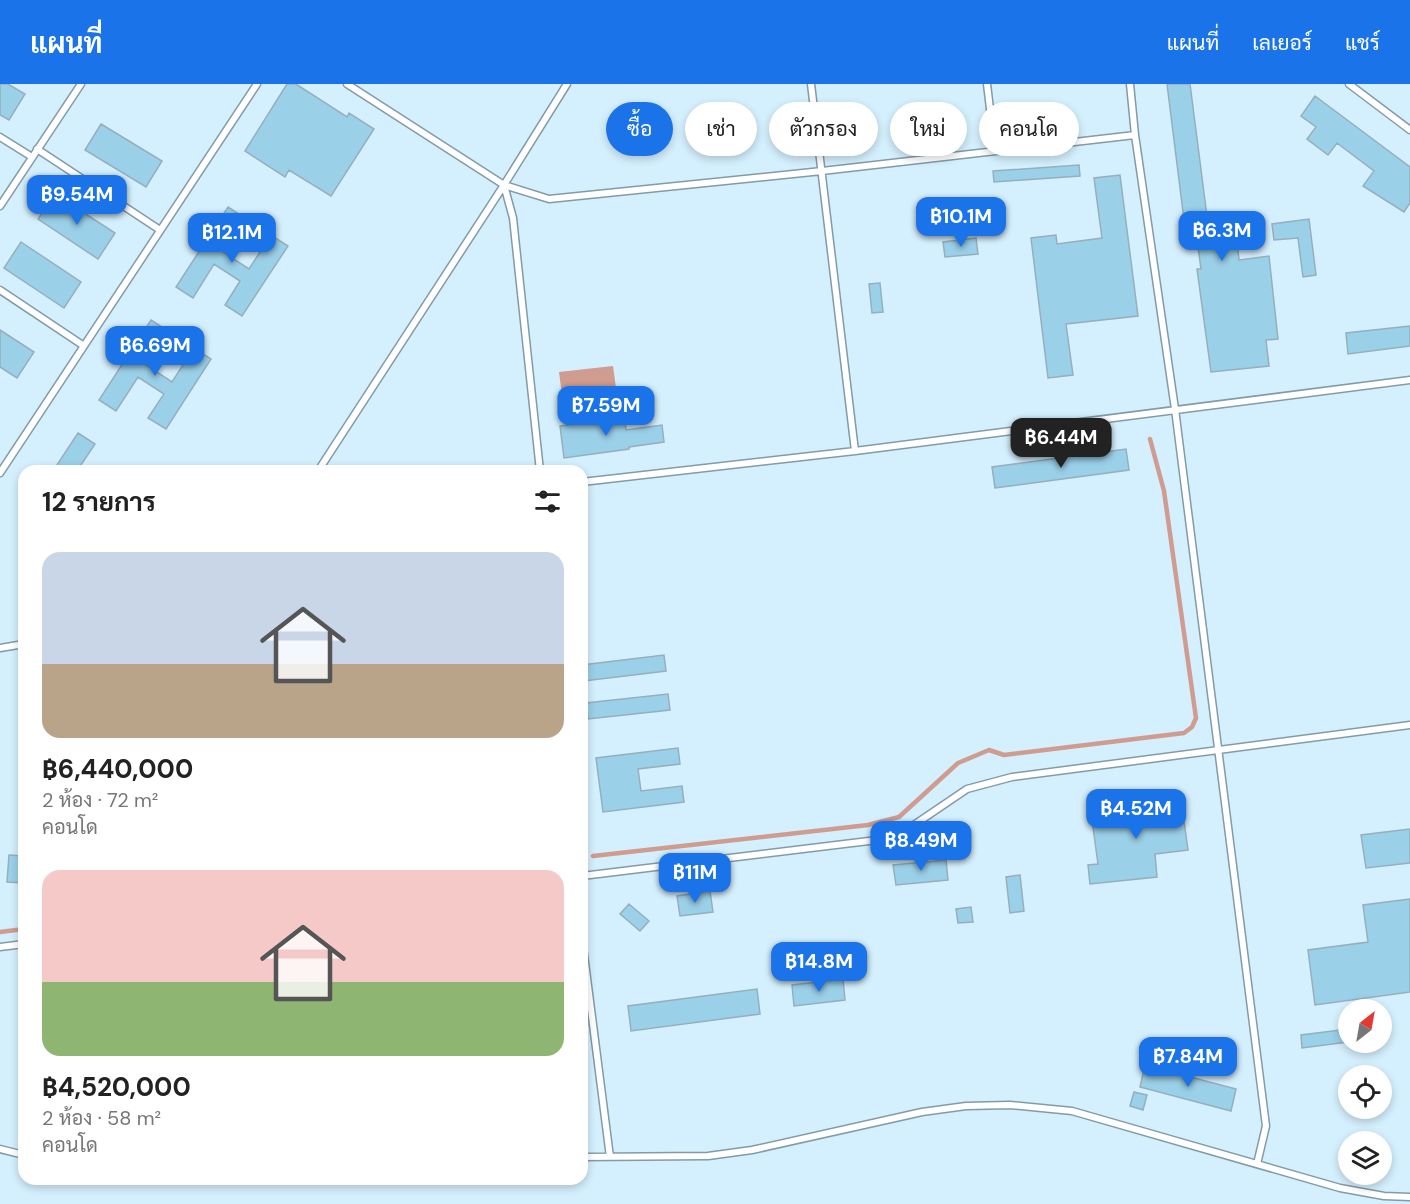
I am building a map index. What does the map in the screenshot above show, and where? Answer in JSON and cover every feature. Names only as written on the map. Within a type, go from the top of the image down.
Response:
[{"type":"lane","points":[[0,206],[81,84]]},
{"type":"lane","points":[[0,473],[257,84]]},
{"type":"lane","points":[[347,84],[504,185],[549,199],[979,153]]},
{"type":"lane","points":[[322,465],[567,84]]},
{"type":"lane","points":[[811,84],[855,451]]},
{"type":"lane","points":[[987,84],[989,102]]},
{"type":"lane","points":[[1130,84],[1135,135],[1175,409],[1266,1126],[1257,1164]]},
{"type":"lane","points":[[1349,84],[1410,130]]},
{"type":"lane","points":[[1079,141],[1135,135]]},
{"type":"lane","points":[[0,137],[32,157]]},
{"type":"lane","points":[[37,149],[160,230]]},
{"type":"lane","points":[[504,185],[513,218],[539,465]]},
{"type":"lane","points":[[0,290],[84,346]]},
{"type":"lane","points":[[588,481],[855,451],[1410,380]]},
{"type":"lane","points":[[0,648],[18,645]]},
{"type":"lane","points":[[588,875],[877,840],[905,831],[967,789],[1012,777],[1410,725]]},
{"type":"lane","points":[[0,948],[18,945]]},
{"type":"lane","points":[[588,986],[610,1157]]},
{"type":"lane","points":[[588,1157],[708,1156],[752,1150],[922,1112],[966,1106],[1010,1105],[1072,1111],[1340,1188],[1384,1196],[1410,1197]]},
{"type":"lane","points":[[0,1149],[18,1154]]},
{"type":"shaded area","points":[[613,366],[616,388],[562,395],[559,372]]},
{"type":"building","points":[[0,84],[8,84],[25,94],[9,120],[0,115]]},
{"type":"building","points":[[287,84],[296,84],[347,117],[349,113],[374,129],[331,196],[289,170],[285,177],[245,151]]},
{"type":"building","points":[[1167,84],[1190,84],[1209,232],[1236,229],[1239,260],[1269,256],[1278,339],[1266,340],[1269,366],[1211,372],[1197,269],[1201,269],[1194,219],[1184,220]]},
{"type":"building","points":[[1315,96],[1410,167],[1410,203],[1404,212],[1363,186],[1374,171],[1337,143],[1328,155],[1307,139],[1316,127],[1301,116]]},
{"type":"building","points":[[101,124],[162,161],[146,187],[85,150]]},
{"type":"building","points":[[1079,165],[1080,176],[994,182],[993,171]]},
{"type":"building","points":[[1120,175],[1138,316],[1066,324],[1073,375],[1048,378],[1031,238],[1056,235],[1057,244],[1102,238],[1094,178]]},
{"type":"building","points":[[55,194],[115,233],[98,259],[38,219]]},
{"type":"building","points":[[228,207],[245,218],[223,252],[249,269],[271,235],[288,246],[242,316],[225,305],[240,281],[214,264],[193,298],[176,287]]},
{"type":"building","points":[[1309,219],[1316,275],[1303,277],[1298,238],[1274,240],[1272,224]]},
{"type":"building","points":[[976,238],[978,254],[945,257],[943,242]]},
{"type":"building","points":[[21,242],[81,282],[64,308],[4,268]]},
{"type":"building","points":[[880,283],[883,312],[872,313],[869,284]]},
{"type":"building","points":[[151,320],[168,331],[146,365],[172,382],[194,348],[211,359],[166,429],[148,418],[164,394],[138,377],[116,411],[99,400]]},
{"type":"building","points":[[1410,326],[1410,346],[1348,354],[1346,333]]},
{"type":"building","points":[[0,330],[34,352],[17,378],[0,367]]},
{"type":"building","points":[[625,418],[626,430],[662,425],[664,442],[564,458],[560,426]]},
{"type":"building","points":[[78,433],[95,444],[81,465],[57,465]]},
{"type":"building","points":[[1126,449],[1129,470],[995,488],[992,467]]},
{"type":"building","points":[[664,655],[666,671],[588,681],[588,664]]},
{"type":"building","points":[[668,694],[670,710],[588,719],[588,703]]},
{"type":"building","points":[[678,748],[680,764],[638,769],[641,791],[682,786],[684,802],[603,812],[596,758]]},
{"type":"building","points":[[1181,799],[1188,850],[1155,854],[1157,877],[1090,884],[1088,865],[1098,864],[1092,820],[1095,820],[1094,808]]},
{"type":"building","points":[[1410,829],[1410,863],[1366,868],[1361,835]]},
{"type":"building","points":[[9,855],[18,856],[18,883],[7,882]]},
{"type":"building","points":[[946,860],[948,880],[896,885],[893,865]]},
{"type":"building","points":[[1020,875],[1024,911],[1010,913],[1006,877]]},
{"type":"building","points":[[710,891],[713,912],[680,916],[677,896]]},
{"type":"building","points":[[1410,899],[1410,992],[1359,999],[1338,999],[1338,1002],[1315,1005],[1308,950],[1368,942],[1363,905]]},
{"type":"building","points":[[629,904],[649,921],[640,931],[620,914]]},
{"type":"building","points":[[971,907],[973,922],[958,923],[956,909]]},
{"type":"building","points":[[843,979],[845,1000],[794,1006],[792,985]]},
{"type":"building","points":[[757,989],[760,1014],[631,1031],[628,1006]]},
{"type":"building","points":[[1338,1030],[1338,1043],[1302,1048],[1301,1035]]},
{"type":"building","points":[[1145,1065],[1236,1089],[1231,1111],[1140,1087]]},
{"type":"building","points":[[1134,1092],[1147,1095],[1143,1110],[1130,1106]]},
{"type":"waterway","points":[[593,856],[868,825],[899,817],[958,763],[989,750],[1004,755],[1184,733],[1192,727],[1196,718],[1164,491],[1150,439]]},
{"type":"waterway","points":[[0,932],[18,930]]}]
